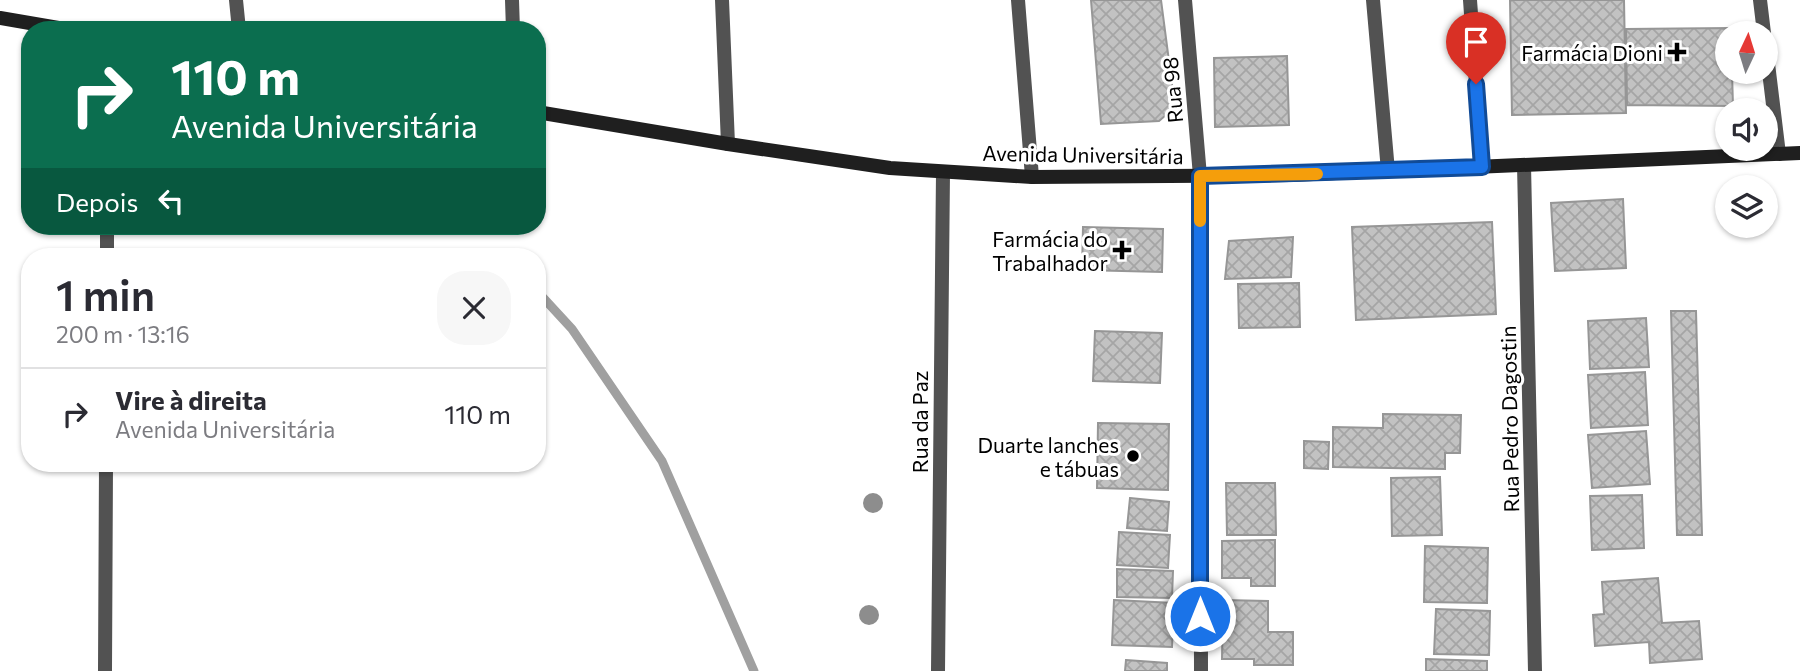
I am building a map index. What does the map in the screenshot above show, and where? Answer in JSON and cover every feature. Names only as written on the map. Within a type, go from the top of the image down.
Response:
[{"type":"main road","points":[[0,18],[21,22]]},
{"type":"main road","name":"Avenida Universitária","points":[[546,114],[855,163],[943,173],[1032,177],[1388,171],[1800,153]]},
{"type":"street","points":[[236,0],[238,21]]},
{"type":"street","points":[[512,0],[513,21]]},
{"type":"street","points":[[722,0],[728,144]]},
{"type":"street","points":[[1018,0],[1032,177]]},
{"type":"street","name":"Rua 98","points":[[1185,0],[1200,176],[1201,671]]},
{"type":"street","points":[[1373,0],[1388,171]]},
{"type":"street","points":[[1470,0],[1482,167]]},
{"type":"street","points":[[1760,0],[1763,21]]},
{"type":"street","points":[[1771,84],[1779,153]]},
{"type":"street","name":"Rua Pedro Dagostin","points":[[1524,165],[1535,671]]},
{"type":"street","name":"Rua da Paz","points":[[938,671],[943,173]]},
{"type":"street","points":[[105,671],[106,472]]},
{"type":"building","points":[[1091,0],[1161,0],[1175,107],[1159,121],[1101,124]]},
{"type":"building","points":[[1510,0],[1624,0],[1626,113],[1512,115]]},
{"type":"building","name":"Farmácia Dioni","points":[[1715,28],[1715,84],[1732,84],[1733,98],[1715,98],[1715,106],[1627,105],[1626,29]]},
{"type":"building","points":[[1287,56],[1289,125],[1215,127],[1214,58]]},
{"type":"building","points":[[1623,199],[1626,268],[1555,271],[1551,203]]},
{"type":"building","points":[[1492,222],[1496,314],[1356,320],[1352,227]]},
{"type":"building","name":"Farmácia do Trabalhador","points":[[1083,227],[1163,229],[1162,272],[1082,270]]},
{"type":"building","points":[[1293,237],[1291,277],[1225,279],[1229,241]]},
{"type":"building","points":[[1299,283],[1300,327],[1239,328],[1238,284]]},
{"type":"building","points":[[1671,311],[1696,311],[1702,535],[1677,535]]},
{"type":"building","points":[[1646,318],[1649,367],[1590,369],[1588,321]]},
{"type":"building","points":[[1095,331],[1162,333],[1160,383],[1093,381]]},
{"type":"building","points":[[1645,372],[1648,425],[1591,428],[1588,375]]},
{"type":"building","points":[[1383,414],[1461,415],[1460,453],[1445,453],[1445,469],[1333,467],[1333,427],[1383,428]]},
{"type":"building","name":"Duarte lanches e tábuas","points":[[1098,423],[1169,424],[1168,490],[1097,488]]},
{"type":"building","points":[[1646,431],[1650,484],[1592,488],[1588,435]]},
{"type":"building","points":[[1304,441],[1329,442],[1328,469],[1304,468]]},
{"type":"building","points":[[1440,477],[1442,535],[1392,536],[1391,478]]},
{"type":"building","points":[[1226,483],[1275,483],[1276,535],[1227,535]]},
{"type":"building","points":[[1642,495],[1644,548],[1592,550],[1590,496]]},
{"type":"building","points":[[1130,498],[1169,502],[1167,531],[1127,528]]},
{"type":"building","points":[[1119,532],[1170,535],[1168,568],[1117,565]]},
{"type":"building","points":[[1275,540],[1275,586],[1251,586],[1251,578],[1222,578],[1222,541]]},
{"type":"building","points":[[1425,546],[1488,548],[1487,603],[1424,602]]},
{"type":"building","points":[[1117,569],[1173,571],[1172,598],[1117,597]]},
{"type":"building","points":[[1658,578],[1662,623],[1699,621],[1702,659],[1650,663],[1649,642],[1595,646],[1593,615],[1604,614],[1602,582]]},
{"type":"building","points":[[1114,600],[1174,603],[1172,647],[1112,645]]},
{"type":"building","points":[[1223,600],[1268,601],[1268,632],[1293,632],[1293,665],[1254,665],[1254,659],[1222,659]]},
{"type":"building","points":[[1436,609],[1490,611],[1489,655],[1434,654]]},
{"type":"building","points":[[1426,659],[1487,661],[1487,671],[1426,671]]},
{"type":"building","points":[[1126,660],[1167,663],[1167,671],[1125,671]]},
{"type":"waterway","points":[[546,301],[572,329],[662,461],[754,671]]},
{"type":"slow traffic","points":[[1200,221],[1200,176],[1317,174]]},
{"type":"place","name":"Farmácia Dioni","points":[[1677,52]]},
{"type":"place","name":"Farmácia do Trabalhador","points":[[1122,250]]},
{"type":"place","name":"Duarte lanches e tábuas","points":[[1133,456]]},
{"type":"route","points":[[1200,616],[1200,176],[1482,167],[1476,84]]}]
